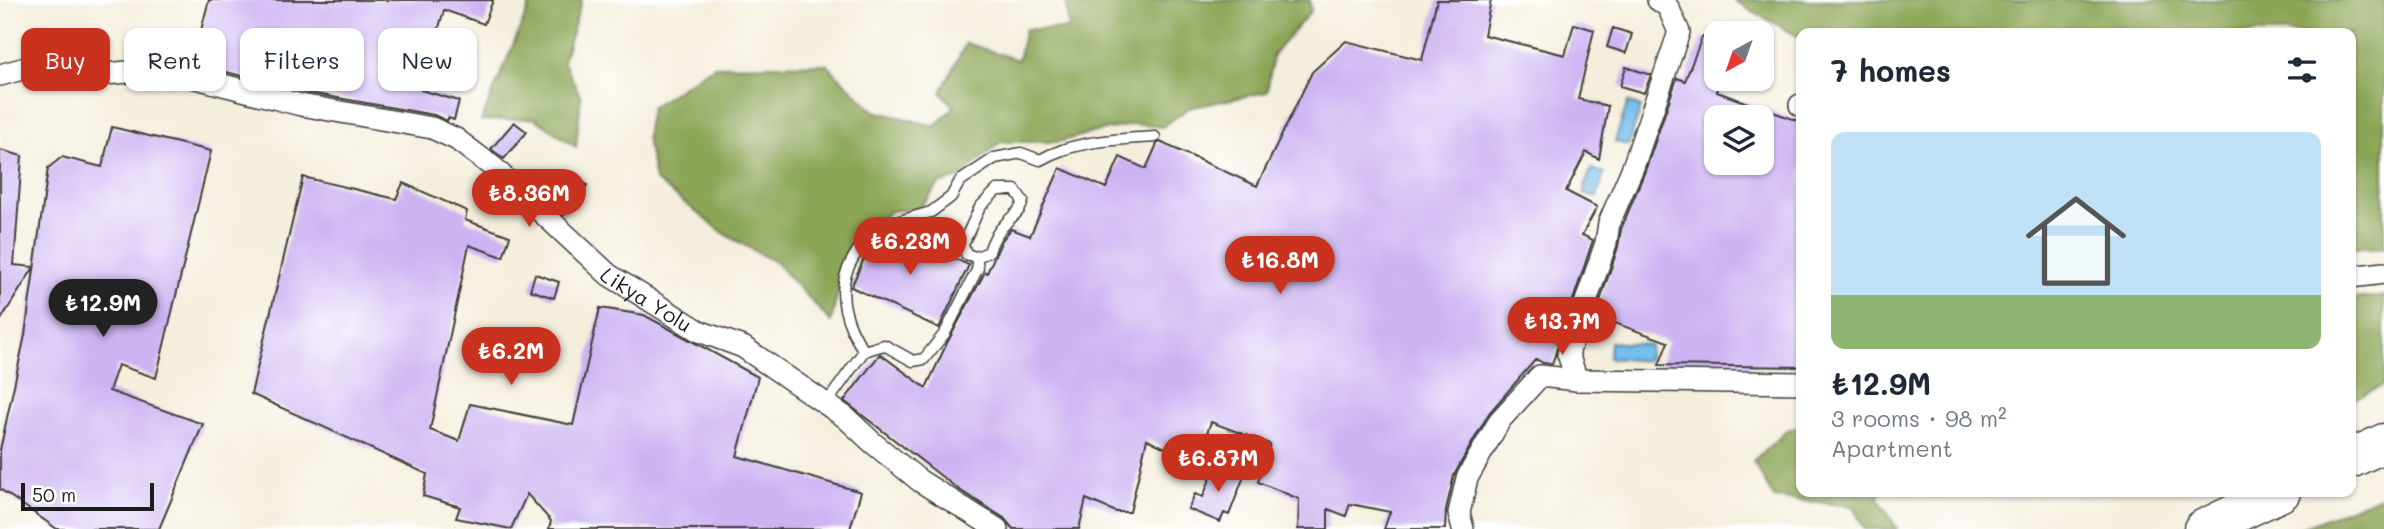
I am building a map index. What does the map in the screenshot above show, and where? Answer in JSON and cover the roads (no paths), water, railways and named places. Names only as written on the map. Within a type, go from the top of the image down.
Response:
[{"type":"highway","points":[[2356,456],[2384,443]]},
{"type":"highway","points":[[2203,529],[2270,497]]},
{"type":"street","points":[[1577,380],[1568,354],[1606,243],[1609,223],[1633,167],[1679,32],[1668,7],[1658,0]]},
{"type":"street","name":"Likya Yolu","points":[[0,75],[22,69],[95,75],[161,69],[301,105],[432,128],[463,142],[609,275],[699,331],[743,347],[826,404],[920,481],[997,529]]},
{"type":"street","points":[[2356,276],[2384,272]]},
{"type":"street","points":[[1463,529],[1459,513],[1467,478],[1500,420],[1540,376],[1577,380],[1796,383]]},
{"type":"lane","points":[[864,351],[849,321],[842,295],[849,265],[875,228],[932,212],[951,197],[960,181],[995,158],[1021,153],[1040,160],[1055,151],[1095,142],[1155,137]]},
{"type":"lane","points":[[997,190],[1015,190],[1023,201],[1021,210],[993,237],[989,252],[976,257],[966,254],[963,244],[980,207],[997,190]]},
{"type":"lane","points":[[826,404],[864,351],[884,345],[913,361],[925,359],[945,333],[978,268],[976,257]]},
{"type":"water","points":[[1628,102],[1641,107],[1628,145],[1615,141]]},
{"type":"water","points":[[1591,169],[1604,173],[1597,197],[1583,193]]},
{"type":"water","points":[[1610,342],[1650,345],[1648,361],[1609,358]]}]
